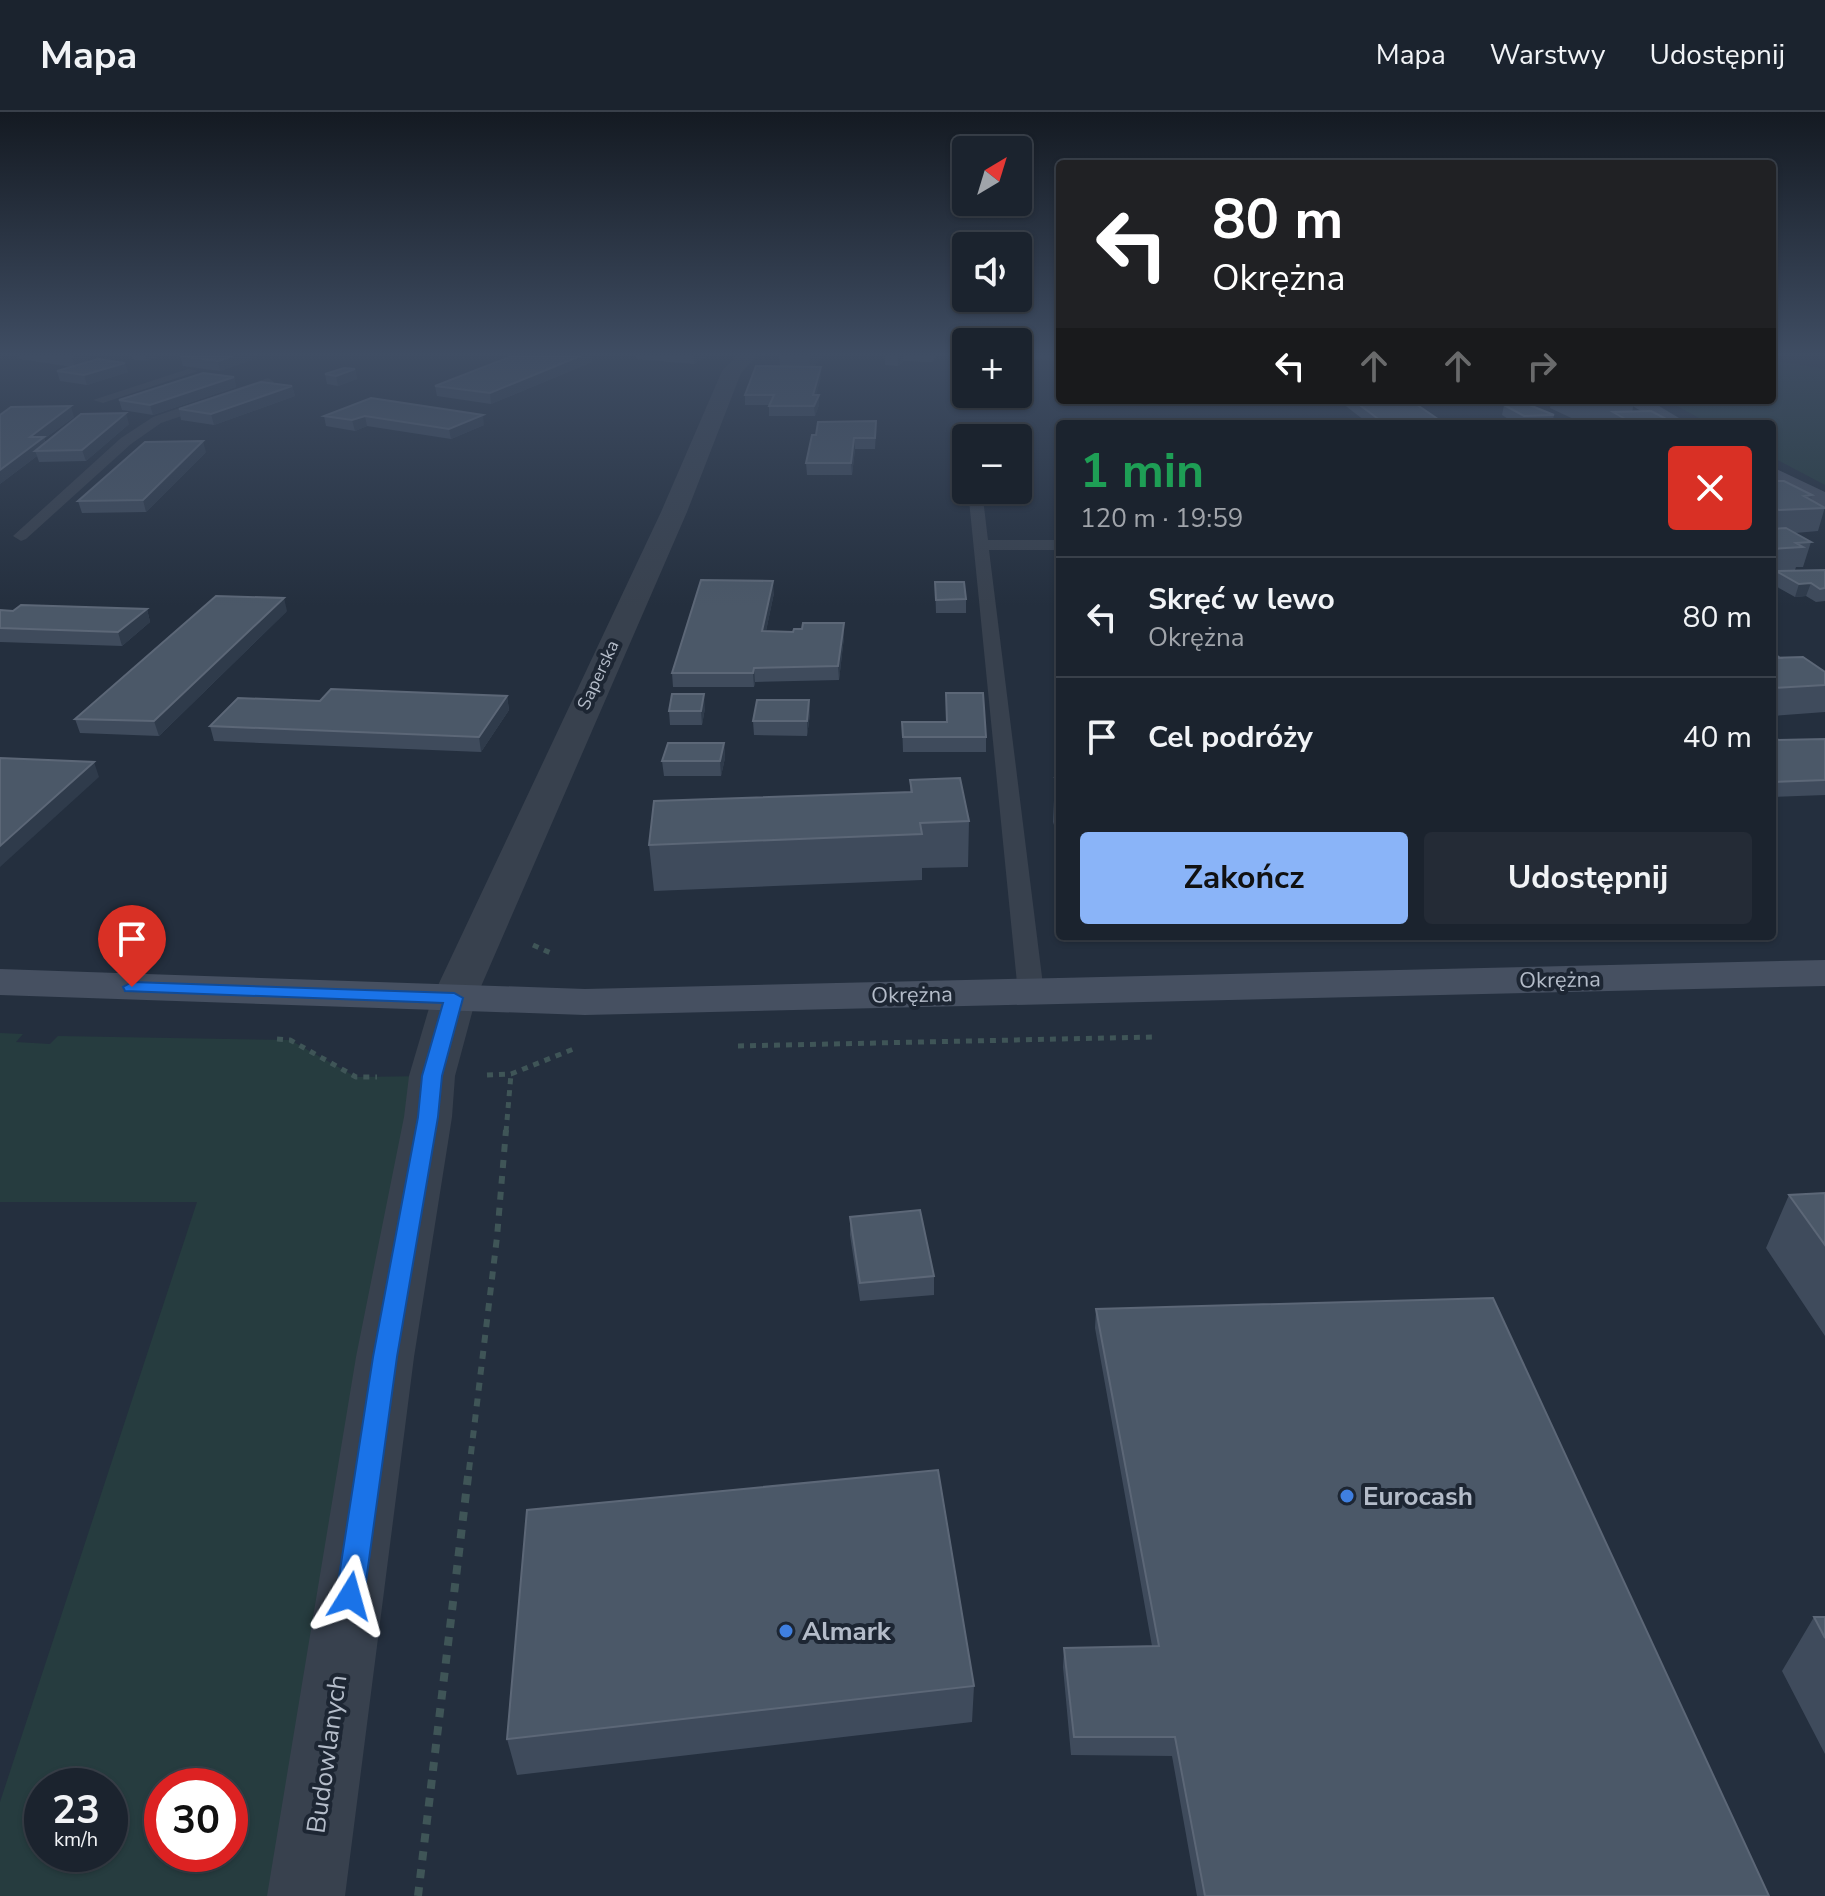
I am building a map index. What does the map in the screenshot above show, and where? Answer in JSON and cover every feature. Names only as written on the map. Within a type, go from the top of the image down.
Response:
[{"type":"street","name":"Saperska","points":[[454,998],[704,439]]},
{"type":"street","points":[[1776,476],[1825,502]]},
{"type":"street","name":"Okrężna","points":[[0,982],[585,1002],[1825,973]]},
{"type":"street","name":"Budowlanych","points":[[306,1896],[385,1357],[428,1117],[432,1076],[454,998]]},
{"type":"lane","points":[[21,536],[129,439]]},
{"type":"lane","points":[[976,504],[1031,993]]},
{"type":"lane","points":[[979,545],[1056,545]]},
{"type":"path","points":[[418,1896],[497,1237],[511,1074]]},
{"type":"green space","points":[[1776,439],[1825,439],[1825,485],[1776,459]]},
{"type":"green space","points":[[0,1033],[23,1034],[16,1042],[50,1044],[58,1036],[290,1040],[356,1077],[432,1076],[306,1896],[0,1896],[0,1802],[197,1202],[0,1202]]},
{"type":"building","points":[[0,439],[41,439],[0,470]]},
{"type":"building","points":[[50,439],[95,439],[82,450],[35,451]]},
{"type":"building","points":[[811,439],[854,439],[851,463],[806,463]]},
{"type":"building","points":[[203,441],[143,500],[78,501],[145,442]]},
{"type":"building","points":[[1776,481],[1784,481],[1812,495],[1804,496],[1825,508],[1776,509]]},
{"type":"building","points":[[1786,528],[1811,542],[1796,543],[1803,547],[1776,549],[1776,529]]},
{"type":"building","points":[[1825,570],[1825,588],[1820,589],[1811,583],[1799,584],[1776,571]]},
{"type":"building","points":[[701,580],[773,581],[762,631],[793,632],[794,629],[802,629],[803,623],[844,623],[838,666],[754,668],[753,673],[672,673]]},
{"type":"building","points":[[935,582],[964,582],[966,599],[936,600]]},
{"type":"building","points":[[216,596],[284,598],[154,721],[75,719]]},
{"type":"building","points":[[21,605],[147,609],[118,632],[0,628],[0,610],[13,611]]},
{"type":"building","points":[[1803,657],[1825,672],[1825,685],[1776,688],[1776,658]]},
{"type":"building","points":[[331,689],[507,696],[479,737],[210,726],[238,698],[320,701]]},
{"type":"building","points":[[946,693],[983,693],[986,737],[903,737],[902,722],[947,722]]},
{"type":"building","points":[[672,694],[704,694],[701,711],[669,711]]},
{"type":"building","points":[[757,700],[809,700],[807,721],[753,721]]},
{"type":"building","points":[[1825,739],[1825,780],[1776,782],[1776,740]]},
{"type":"building","points":[[668,743],[724,743],[720,761],[662,761]]},
{"type":"building","points":[[0,758],[94,762],[0,846]]},
{"type":"building","points":[[960,778],[969,821],[920,823],[922,834],[649,845],[654,801],[912,792],[910,780]]},
{"type":"building","points":[[1825,1193],[1825,1245],[1789,1195]]},
{"type":"building","points":[[920,1210],[934,1276],[860,1283],[850,1217]]},
{"type":"building","name":"Eurocash","points":[[1493,1298],[1769,1896],[1205,1896],[1175,1737],[1074,1737],[1064,1648],[1159,1646],[1096,1309]]},
{"type":"building","name":"Almark","points":[[938,1470],[974,1686],[507,1739],[527,1510]]},
{"type":"building","points":[[1814,1617],[1825,1617],[1825,1638]]},
{"type":"place","name":"Eurocash","points":[[1347,1496]]},
{"type":"place","name":"Almark","points":[[786,1631]]},
{"type":"route","points":[[132,987],[454,998],[432,1076],[428,1117],[385,1357],[350,1596]]}]
